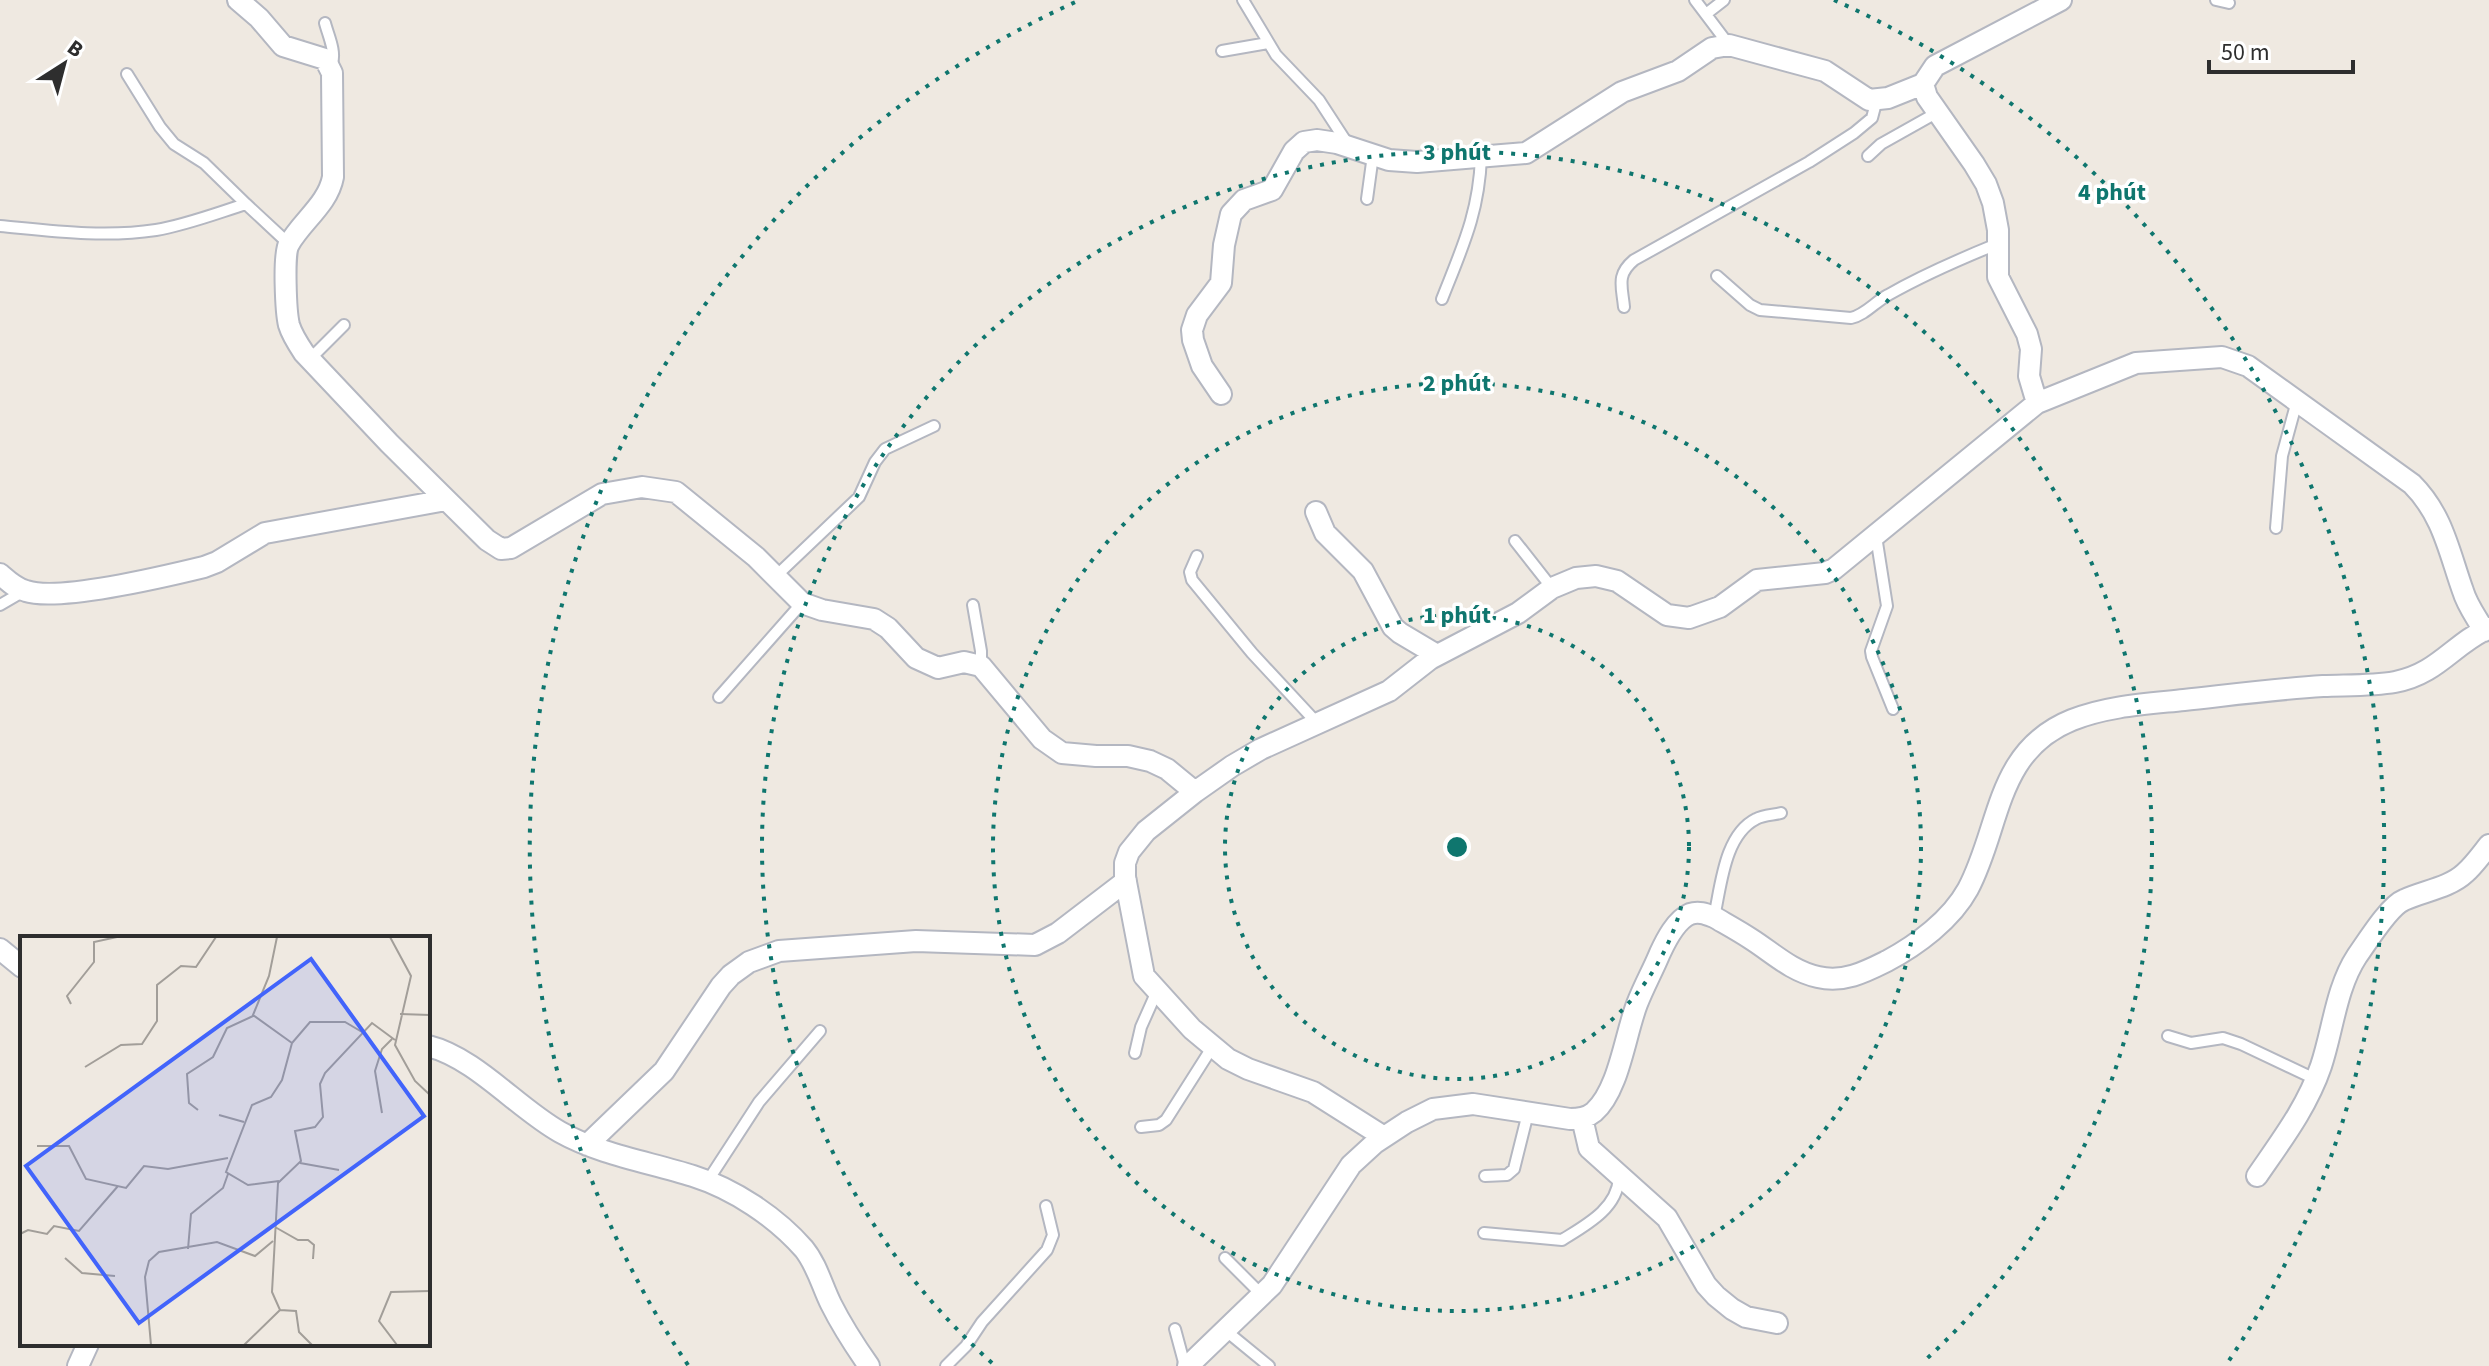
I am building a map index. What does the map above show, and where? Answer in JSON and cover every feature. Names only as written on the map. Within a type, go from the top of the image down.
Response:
[{"type":"street","points":[[238,0],[259,18],[283,46],[322,57],[330,66],[333,177],[331,189],[289,244],[285,258],[288,323],[310,359],[487,540],[501,549],[511,548],[602,494],[642,487],[676,492],[746,549],[802,603],[822,610],[874,619],[888,628],[916,658],[938,668],[964,662],[981,666],[1050,746],[1062,753],[1128,756],[1150,761],[1167,769],[1195,792]]},
{"type":"street","points":[[1221,394],[1202,366],[1192,330],[1197,315],[1221,283],[1224,245],[1231,214],[1244,200],[1272,190],[1294,151],[1304,142],[1317,140],[1389,160],[1417,162],[1517,154],[1534,149],[1622,92],[1678,71],[1712,48],[1729,45],[1825,71],[1869,100],[1877,99],[1923,84],[1935,66],[2061,0]]},
{"type":"street","points":[[1923,84],[1927,97],[1986,184],[1997,215],[1998,277],[2027,334],[2031,349],[2029,376],[2037,403]]},
{"type":"street","points":[[1186,1366],[1272,1285],[1351,1165],[1384,1137],[1433,1109],[1473,1104],[1570,1119],[1592,1114],[1603,1101],[1613,1080],[1637,1004],[1665,942],[1689,914],[1702,913],[1714,917],[1796,970],[1835,979],[1863,973],[1903,953],[1956,907],[1975,873],[2007,782],[2024,752],[2068,722],[2097,711],[2136,705],[2287,689],[2395,682],[2444,661],[2486,629],[2464,595],[2443,528],[2427,498],[2248,366],[2222,357],[2136,363],[2037,403],[1834,569],[1806,576],[1757,580],[1720,607],[1689,618],[1667,615],[1617,581],[1596,576],[1576,578],[1552,588],[1518,613],[1437,655],[1389,691],[1261,749],[1195,792],[1146,831],[1129,852],[1125,863],[1126,881],[1141,967],[1144,976],[1157,991],[1228,1059],[1313,1092],[1384,1137]]},
{"type":"street","points":[[0,574],[24,591],[37,594],[74,592],[217,562],[265,533],[446,500]]},
{"type":"street","points":[[1316,512],[1325,533],[1363,571],[1393,627],[1437,655]]},
{"type":"street","points":[[2257,1176],[2300,1113],[2315,1079],[2342,989],[2357,957],[2403,900],[2457,879],[2466,873],[2489,845]]},
{"type":"street","points":[[587,1145],[664,1071],[721,986],[749,962],[764,954],[808,947],[916,941],[1035,945],[1058,933],[1126,881]]},
{"type":"street","points":[[0,949],[20,965]]},
{"type":"street","points":[[430,1047],[456,1058],[552,1127],[587,1145],[707,1182],[755,1206],[781,1226],[805,1251],[845,1330],[869,1366]]},
{"type":"street","points":[[1582,1118],[1589,1148],[1667,1218],[1706,1285],[1716,1296],[1746,1317],[1777,1323]]},
{"type":"street","points":[[78,1366],[87,1346]]},
{"type":"lane","points":[[1243,0],[1268,43],[1327,109],[1349,148]]},
{"type":"lane","points":[[1695,0],[1729,45]]},
{"type":"lane","points":[[1706,14],[1724,0]]},
{"type":"lane","points":[[2216,0],[2229,3]]},
{"type":"lane","points":[[325,23],[334,59],[330,66]]},
{"type":"lane","points":[[1222,51],[1268,43]]},
{"type":"lane","points":[[127,74],[174,144],[204,163],[289,244]]},
{"type":"lane","points":[[1624,307],[1621,276],[1634,260],[1809,162],[1854,133],[1872,118],[1877,99]]},
{"type":"lane","points":[[1868,156],[1881,144],[1938,112]]},
{"type":"lane","points":[[1367,199],[1373,155]]},
{"type":"lane","points":[[1442,299],[1473,218],[1479,193],[1481,157]]},
{"type":"lane","points":[[0,226],[84,233],[157,230],[246,204]]},
{"type":"lane","points":[[1717,276],[1760,310],[1851,318],[1860,316],[1888,295],[1944,266],[1997,244]]},
{"type":"lane","points":[[310,359],[344,325]]},
{"type":"lane","points":[[2276,528],[2282,456],[2297,401]]},
{"type":"lane","points":[[775,577],[859,497],[875,462],[890,444],[934,426]]},
{"type":"lane","points":[[1876,536],[1887,606],[1874,641],[1872,657],[1893,709]]},
{"type":"lane","points":[[1515,541],[1552,588]]},
{"type":"lane","points":[[1197,556],[1190,572],[1192,580],[1252,653],[1317,723]]},
{"type":"lane","points":[[0,605],[24,591]]},
{"type":"lane","points":[[719,697],[802,603]]},
{"type":"lane","points":[[973,605],[981,666]]},
{"type":"lane","points":[[1714,917],[1730,851],[1736,839],[1754,820],[1781,813]]},
{"type":"lane","points":[[1135,1053],[1138,1035],[1157,991]]},
{"type":"lane","points":[[707,1182],[764,1094],[820,1031]]},
{"type":"lane","points":[[2168,1036],[2191,1043],[2223,1038],[2315,1079]]},
{"type":"lane","points":[[1141,1127],[1159,1125],[1166,1120],[1213,1046]]},
{"type":"lane","points":[[1485,1176],[1507,1175],[1514,1169],[1528,1113]]},
{"type":"lane","points":[[1484,1233],[1562,1240],[1611,1203],[1618,1191],[1619,1176]]},
{"type":"lane","points":[[946,1366],[1047,1250],[1053,1235],[1046,1206]]},
{"type":"lane","points":[[1225,1258],[1262,1295]]},
{"type":"lane","points":[[1175,1329],[1186,1366]]},
{"type":"lane","points":[[1225,1330],[1269,1366]]}]
